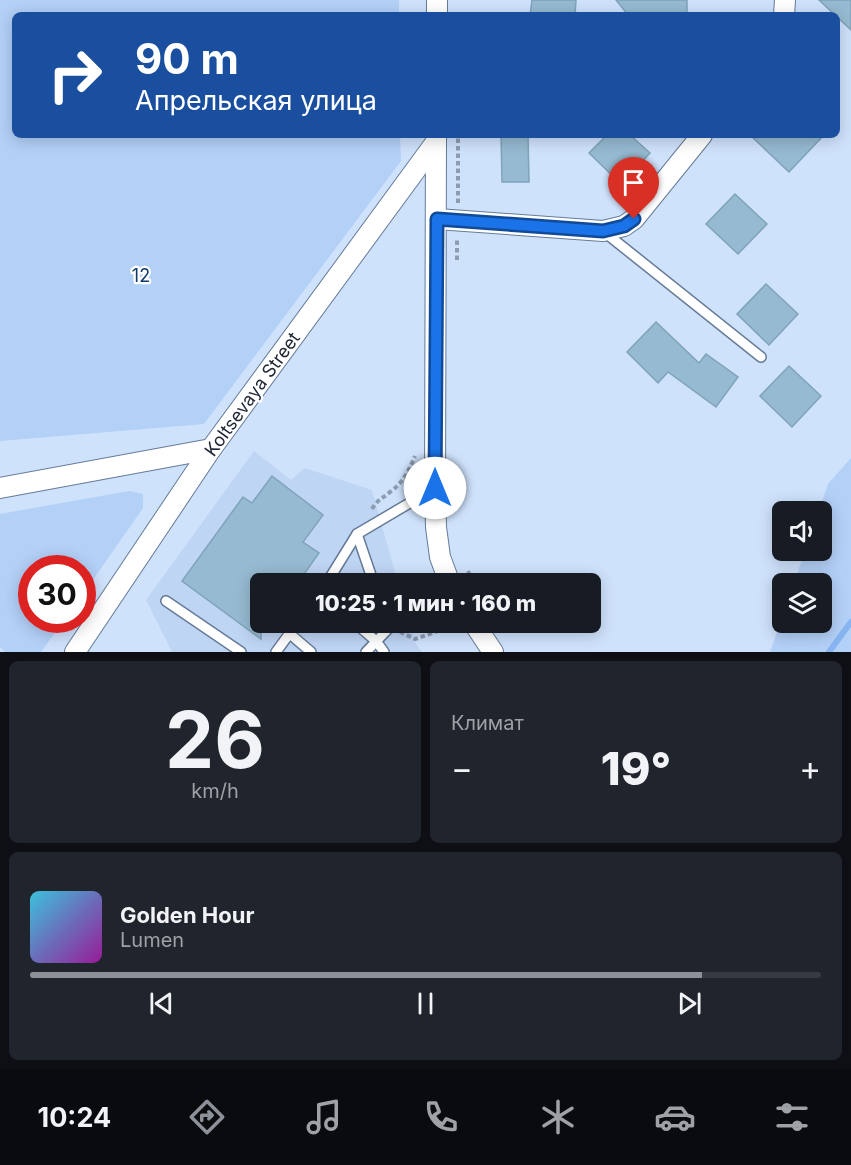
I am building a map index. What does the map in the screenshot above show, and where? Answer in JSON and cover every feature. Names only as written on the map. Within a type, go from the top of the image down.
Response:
[{"type":"street","points":[[437,219],[603,231],[624,226],[634,219],[700,138]]},
{"type":"street","points":[[436,139],[435,488],[436,527],[440,557],[446,573]]},
{"type":"street","name":"Koltsevaya Street","points":[[75,652],[211,449],[436,139]]},
{"type":"street","points":[[0,488],[211,449]]},
{"type":"street","points":[[480,633],[493,652]]},
{"type":"lane","points":[[603,231],[761,357]]},
{"type":"lane","points":[[333,573],[357,534],[435,488]]},
{"type":"lane","points":[[357,534],[370,573]]},
{"type":"lane","points":[[166,601],[241,652]]},
{"type":"lane","points":[[367,633],[384,652]]},
{"type":"lane","points":[[366,652],[382,633]]},
{"type":"lane","points":[[276,652],[290,634],[311,652]]},
{"type":"path","points":[[457,267],[458,138]]},
{"type":"path","points":[[465,566],[468,573]]},
{"type":"path","points":[[404,633],[415,639],[432,633]]},
{"type":"shaded area","points":[[254,451],[291,480],[305,468],[372,490],[395,573],[250,573],[250,633],[412,633],[422,652],[172,652],[146,600]]},
{"type":"green space","name":"12","points":[[0,0],[399,0],[399,12],[12,12],[12,138],[400,138],[401,161],[204,424],[0,441]]},
{"type":"green space","points":[[851,458],[851,652],[770,652],[777,633],[832,633],[832,573],[797,573],[802,561],[832,561],[832,501],[822,501],[828,484]]},
{"type":"green space","points":[[129,491],[143,494],[143,508],[96,575],[96,555],[18,555],[18,633],[55,633],[41,652],[5,652],[0,647],[0,514]]},
{"type":"building","points":[[532,0],[576,0],[575,12],[530,12]]},
{"type":"building","points":[[616,0],[687,0],[687,12],[626,12]]},
{"type":"building","points":[[819,0],[851,0],[851,30],[840,20],[840,12],[832,12]]},
{"type":"building","points":[[501,138],[528,138],[529,182],[502,182]]},
{"type":"building","points":[[604,138],[633,138],[650,153],[621,184],[589,153]]},
{"type":"building","points":[[753,138],[821,138],[789,172]]},
{"type":"building","points":[[735,194],[767,224],[738,254],[706,224]]},
{"type":"building","points":[[766,284],[798,314],[769,345],[737,314]]},
{"type":"building","points":[[656,322],[699,363],[706,354],[738,377],[716,407],[668,372],[658,383],[627,352]]},
{"type":"building","points":[[789,366],[821,396],[792,427],[760,396]]},
{"type":"building","points":[[272,476],[323,515],[303,542],[319,553],[305,573],[250,573],[250,631],[182,581],[243,497],[252,503]]},
{"type":"building","points":[[253,633],[261,633],[261,639]]},
{"type":"waterway","points":[[829,652],[851,622]]},
{"type":"route","points":[[435,488],[437,219],[603,231],[624,226],[634,219]]}]
